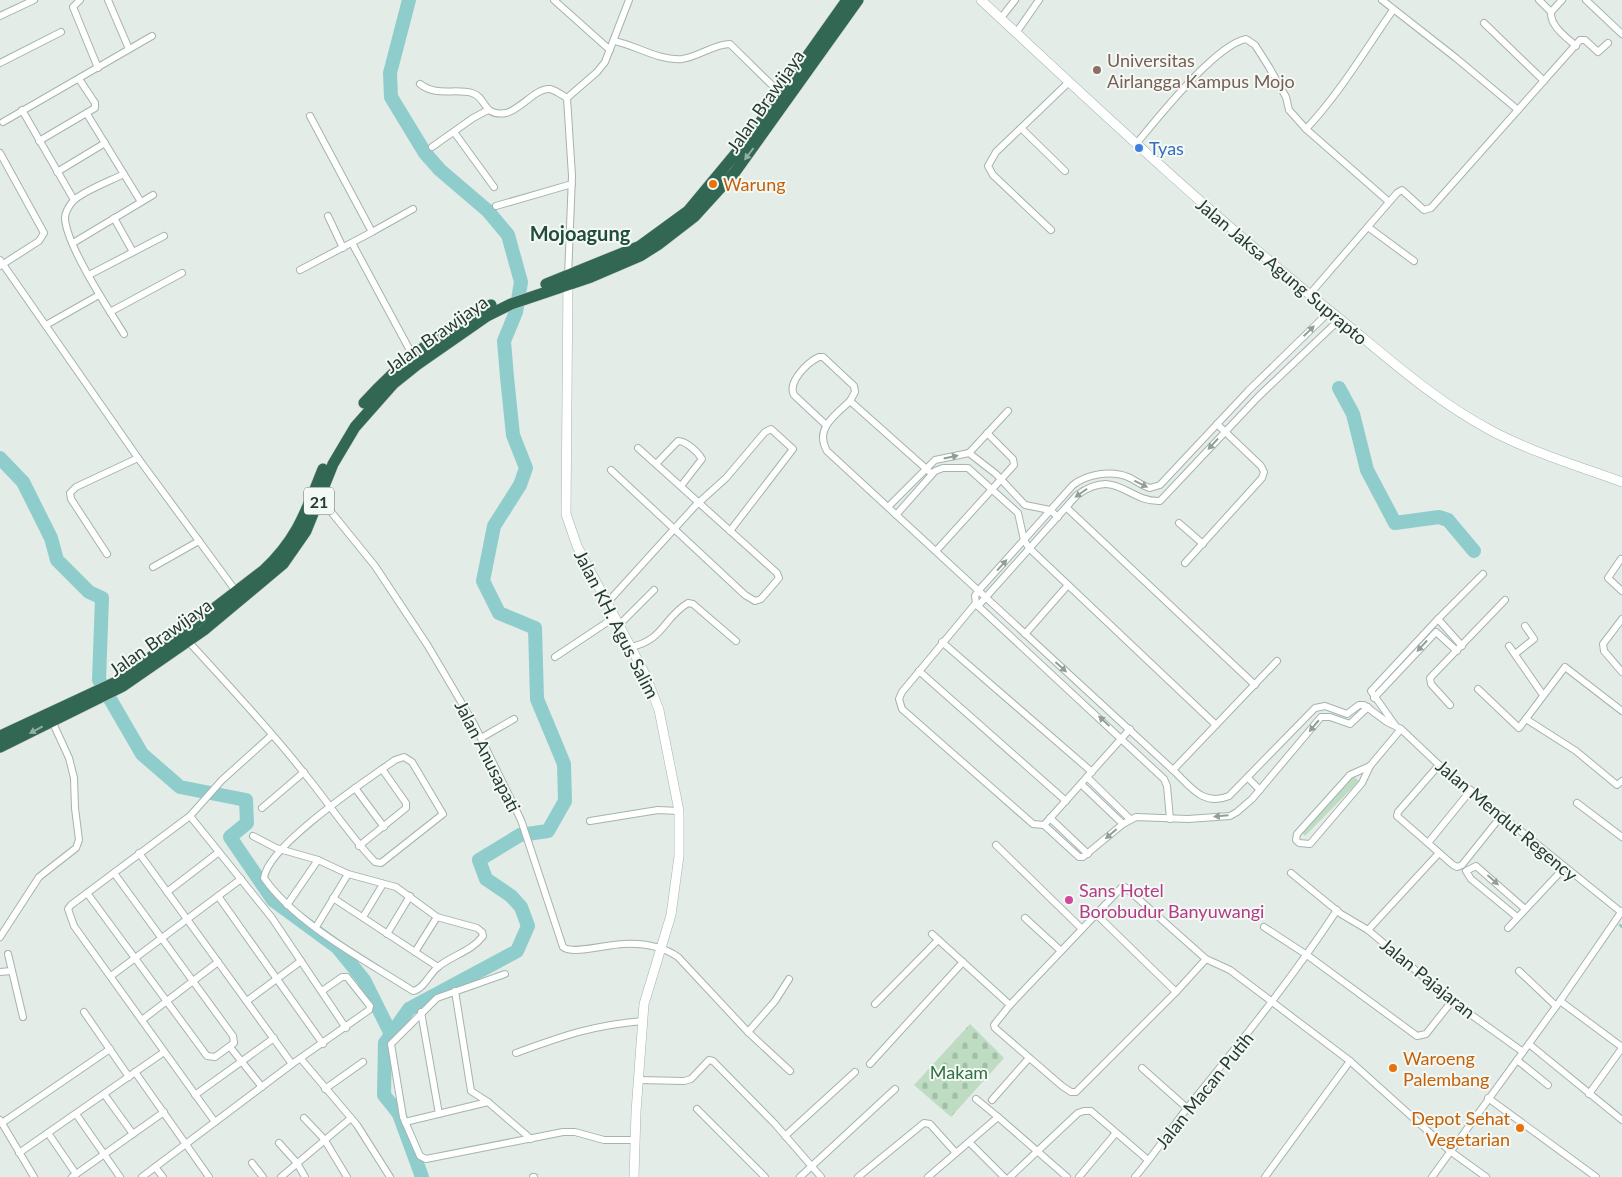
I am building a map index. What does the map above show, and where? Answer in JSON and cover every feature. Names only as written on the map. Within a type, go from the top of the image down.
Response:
[{"type":"highway","name":"Jalan Brawijaya","points":[[316,498],[327,460],[351,420],[382,384],[413,356],[473,315],[640,256],[694,217],[735,172],[818,48],[847,0]]},
{"type":"highway","name":"Jalan Brawijaya","points":[[567,281],[640,246],[688,211],[740,149],[781,94],[858,0]]},
{"type":"highway","name":"Jalan Brawijaya","points":[[0,736],[115,686],[188,641],[239,595],[288,546],[316,498],[341,449],[369,409],[393,384],[454,338],[510,301]]},
{"type":"highway","name":"Jalan Brawijaya","points":[[115,686],[138,667],[239,595]]},
{"type":"highway","name":"Jalan Brawijaya","points":[[0,747],[52,721],[90,698]]},
{"type":"street","points":[[0,16],[34,0]]},
{"type":"street","points":[[80,0],[72,6],[98,68]]},
{"type":"street","points":[[108,0],[129,49]]},
{"type":"street","points":[[554,0],[610,50]]},
{"type":"street","points":[[566,98],[597,72],[610,50],[629,0]]},
{"type":"street","name":"Jalan Jaksa Agung Suprapto","points":[[981,0],[1136,144],[1309,295],[1412,379],[1457,411],[1491,431],[1622,482]]},
{"type":"street","points":[[1001,18],[1015,0]]},
{"type":"street","points":[[1016,33],[1039,0]]},
{"type":"street","points":[[1382,0],[1433,39],[1518,110]]},
{"type":"street","points":[[1539,0],[1551,12],[1556,27],[1576,46]]},
{"type":"street","points":[[1551,12],[1562,0]]},
{"type":"street","points":[[1586,0],[1622,34]]},
{"type":"street","points":[[1306,129],[1353,73],[1360,57],[1393,10]]},
{"type":"street","points":[[1484,23],[1544,81]]},
{"type":"street","points":[[0,63],[61,32]]},
{"type":"street","points":[[2,122],[152,36]]},
{"type":"street","points":[[1136,144],[1170,103],[1202,71],[1222,52],[1246,39],[1256,45],[1286,97],[1289,110],[1306,129],[1388,201]]},
{"type":"street","points":[[1309,295],[1388,201],[1398,192],[1402,190],[1424,210],[1431,208],[1582,39],[1598,52],[1608,43]]},
{"type":"street","points":[[614,41],[664,57],[678,59],[696,56],[730,44],[781,94]]},
{"type":"street","points":[[39,141],[94,110],[95,106],[79,79]]},
{"type":"street","points":[[1051,230],[993,175],[988,166],[996,152],[1069,82]]},
{"type":"street","points":[[420,84],[439,92],[476,94],[488,110],[502,113],[513,111],[545,89],[552,89],[566,98]]},
{"type":"street","points":[[566,98],[572,184],[567,281]]},
{"type":"street","points":[[22,110],[74,200]]},
{"type":"street","points":[[432,147],[488,110]]},
{"type":"street","points":[[87,114],[141,202]]},
{"type":"street","points":[[310,116],[372,232]]},
{"type":"street","points":[[1021,128],[1065,171]]},
{"type":"street","points":[[454,132],[494,187]]},
{"type":"street","points":[[57,172],[105,143]]},
{"type":"street","points":[[0,154],[44,233],[39,241],[1,263],[46,324],[138,458],[239,595]]},
{"type":"street","points":[[124,174],[74,200],[65,216],[66,226],[73,243],[99,295],[124,334]]},
{"type":"street","points":[[496,206],[572,184]]},
{"type":"street","points":[[73,243],[153,195]]},
{"type":"street","points":[[300,270],[413,209]]},
{"type":"street","points":[[328,216],[343,248]]},
{"type":"street","points":[[114,218],[133,252]]},
{"type":"street","points":[[1368,227],[1414,261]]},
{"type":"street","points":[[89,275],[164,236]]},
{"type":"street","points":[[352,243],[413,356]]},
{"type":"street","points":[[110,312],[182,273]]},
{"type":"street","name":"Jalan KH. Agus Salim","points":[[567,281],[566,514],[577,546],[645,674],[659,710],[679,811],[679,856],[676,882],[662,948],[648,990],[643,1021],[634,1177]]},
{"type":"street","points":[[46,324],[99,295]]},
{"type":"street","points":[[1170,819],[1167,786],[1164,779],[977,605],[975,596],[1050,510],[1080,480],[1093,476],[1116,475],[1125,476],[1150,488],[1160,485],[1217,424],[1330,311]]},
{"type":"street","points":[[1340,319],[1298,358],[1160,501],[1147,500],[1127,489],[1110,484],[1085,490],[942,642],[898,699],[902,709],[1033,824],[1044,825],[1078,857],[1088,854],[1130,819],[1230,816],[1252,799],[1321,717],[1330,717],[1350,724],[1368,707]]},
{"type":"street","points":[[1290,350],[1298,358]]},
{"type":"street","points":[[825,424],[794,395],[791,388],[793,382],[815,359],[823,357],[854,386],[855,392],[850,401],[825,424],[823,440],[827,451],[1174,770],[1198,795],[1208,800],[1220,800],[1229,796],[1315,708],[1325,706],[1347,714],[1361,704],[1368,707],[1387,722],[1398,727]]},
{"type":"street","points":[[850,401],[932,474]]},
{"type":"street","points":[[888,507],[924,468],[935,460],[969,453],[1008,411]]},
{"type":"street","points":[[1185,563],[1260,483],[1264,472],[1261,466],[1217,424]]},
{"type":"street","points":[[607,603],[675,528],[726,478],[767,430],[771,429],[791,445],[793,449],[730,530]]},
{"type":"street","points":[[936,551],[1015,463],[987,433]]},
{"type":"street","points":[[656,464],[678,441],[684,442],[695,451],[702,459],[681,486]]},
{"type":"street","points":[[610,470],[675,528],[745,595],[752,600],[758,601],[779,576],[638,448]]},
{"type":"street","points":[[969,453],[1001,480],[1025,505],[1050,510],[1058,517]]},
{"type":"street","points":[[107,554],[71,499],[70,493],[76,487],[138,458]]},
{"type":"street","points":[[896,515],[932,474],[943,468],[968,468],[1018,513],[1024,540],[1030,548],[1216,725]]},
{"type":"street","name":"Jalan Anusapati","points":[[316,498],[332,513],[375,566],[428,646],[481,738],[521,820],[560,940],[565,949],[623,944],[662,948]]},
{"type":"street","points":[[1018,513],[1025,505]]},
{"type":"street","points":[[1067,508],[1256,685]]},
{"type":"street","points":[[1179,523],[1203,544]]},
{"type":"street","points":[[153,567],[199,541]]},
{"type":"street","points":[[1621,559],[1608,578],[1622,591]]},
{"type":"street","points":[[1398,727],[1374,698],[1371,691],[1483,574]]},
{"type":"street","points":[[1025,634],[1068,585]]},
{"type":"street","points":[[555,657],[617,621],[654,590]]},
{"type":"street","points":[[1450,705],[1431,684],[1430,678],[1505,600]]},
{"type":"street","points":[[631,647],[653,639],[688,603],[693,604],[736,641]]},
{"type":"street","points":[[1438,619],[1460,648]]},
{"type":"street","points":[[1622,619],[1603,644],[1604,651],[1622,672]]},
{"type":"street","points":[[1374,698],[1443,625]]},
{"type":"street","points":[[1515,654],[1534,639],[1525,626]]},
{"type":"street","points":[[1436,632],[1460,648]]},
{"type":"street","points":[[188,641],[304,772],[330,807],[359,846],[375,862],[382,863],[443,815],[434,796],[408,758],[395,760],[355,788],[330,807],[296,834],[282,850],[263,875],[287,905],[316,927],[413,991],[420,988],[438,967],[470,949],[483,934],[477,928],[437,917],[396,887],[348,874],[318,860],[282,850],[253,836]]},
{"type":"street","points":[[942,642],[1089,775],[1130,819]]},
{"type":"street","points":[[1509,646],[1543,695]]},
{"type":"street","points":[[1174,770],[1277,661]]},
{"type":"street","points":[[1478,689],[1518,728],[1566,667],[1622,711]]},
{"type":"street","points":[[919,671],[1066,801]]},
{"type":"street","points":[[481,738],[514,719]]},
{"type":"street","points":[[1526,719],[1576,752],[1617,785],[1622,781]]},
{"type":"street","points":[[0,937],[39,877],[76,848],[79,840],[74,808],[74,778],[69,758],[52,721]]},
{"type":"street","points":[[1370,766],[1350,775],[1297,834],[1296,840],[1299,843],[1310,844],[1362,783],[1370,766],[1398,727]]},
{"type":"street","name":"Jalan Mendut Regency","points":[[1398,727],[1439,765],[1564,868],[1622,912]]},
{"type":"street","points":[[1044,825],[1130,730]]},
{"type":"street","points":[[215,1122],[69,916],[71,905],[190,816],[222,780],[272,735]]},
{"type":"street","points":[[1439,765],[1398,812],[1397,816],[1454,865],[1459,866],[1502,815]]},
{"type":"street","points":[[359,846],[405,810],[407,806],[382,769]]},
{"type":"street","points":[[262,808],[304,772]]},
{"type":"street","points":[[1248,778],[1260,790]]},
{"type":"street","points":[[1081,784],[1123,824]]},
{"type":"street","points":[[355,788],[384,827]]},
{"type":"street","points":[[1428,843],[1471,790]]},
{"type":"street","points":[[1577,803],[1622,838]]},
{"type":"street","points":[[590,821],[658,810],[679,811]]},
{"type":"street","points":[[190,816],[272,918],[346,1028]]},
{"type":"street","points":[[1050,818],[1088,854]]},
{"type":"street","points":[[996,845],[1082,929]]},
{"type":"street","points":[[168,892],[219,852]]},
{"type":"street","points":[[1368,930],[1439,853]]},
{"type":"street","points":[[139,854],[292,1064]]},
{"type":"street","points":[[287,905],[318,860]]},
{"type":"street","points":[[1517,917],[1471,879],[1466,871],[1476,866],[1525,909]]},
{"type":"street","points":[[1508,928],[1564,868]]},
{"type":"street","points":[[87,893],[207,1056],[214,1057],[230,1047],[234,1043],[233,1036],[114,873]]},
{"type":"street","name":"Jalan Pajajaran","points":[[1291,873],[1334,908],[1368,930],[1452,1001],[1523,1052]]},
{"type":"street","points":[[316,927],[348,874]]},
{"type":"street","points":[[111,976],[241,879]]},
{"type":"street","points":[[363,917],[383,884]]},
{"type":"street","points":[[1206,959],[1176,992],[1076,1092],[1067,1090],[995,1028],[994,1025],[1010,1005],[1121,888],[1129,888],[1206,959],[1230,970],[1350,1061],[1450,1151],[1486,1177]]},
{"type":"street","points":[[218,896],[323,1044]]},
{"type":"street","points":[[387,934],[410,896]]},
{"type":"street","points":[[334,898],[438,967]]},
{"type":"street","name":"Jalan Macan Putih","points":[[1137,1176],[1187,1108],[1307,955],[1334,908]]},
{"type":"street","points":[[1432,1177],[1558,1004],[1622,912]]},
{"type":"street","points":[[1096,914],[1176,992]]},
{"type":"street","points":[[415,952],[437,917]]},
{"type":"street","points":[[1025,918],[1061,951]]},
{"type":"street","points":[[1264,927],[1307,955],[1417,1036],[1426,1034],[1452,1001]]},
{"type":"street","points":[[932,934],[1010,1005]]},
{"type":"street","points":[[875,1004],[938,940]]},
{"type":"street","points":[[662,948],[678,957],[748,1032],[790,1071]]},
{"type":"street","points":[[8,954],[23,1017]]},
{"type":"street","points":[[247,1001],[301,961]]},
{"type":"street","points":[[142,1020],[218,962]]},
{"type":"street","points":[[870,1064],[963,962]]},
{"type":"street","points":[[0,972],[12,971]]},
{"type":"street","points":[[1518,971],[1558,1004],[1622,1048],[1589,1094]]},
{"type":"street","points":[[505,974],[437,998],[391,1044],[405,1122],[417,1151],[424,1159],[576,1132],[604,1140],[635,1140]]},
{"type":"street","points":[[142,1177],[292,1064],[301,1060],[346,1028],[367,1012],[370,1006],[347,977],[342,977],[322,991]]},
{"type":"street","points":[[748,1032],[775,1001],[789,979]]},
{"type":"street","points":[[455,991],[474,1106]]},
{"type":"street","points":[[84,1012],[129,1077]]},
{"type":"street","points":[[421,1012],[439,1114]]},
{"type":"street","points":[[516,1053],[571,1033],[598,1026],[643,1021]]},
{"type":"street","points":[[195,1095],[274,1038]]},
{"type":"street","points":[[1529,1044],[1622,1120]]},
{"type":"street","points":[[230,1047],[262,1087]]},
{"type":"street","points":[[34,1177],[1,1122],[110,1049]]},
{"type":"street","points":[[19,1153],[164,1052]]},
{"type":"street","points":[[992,1100],[1029,1058]]},
{"type":"street","points":[[301,1060],[351,1118],[390,1177]]},
{"type":"street","points":[[639,1080],[684,1082],[691,1079],[709,1060],[713,1060],[786,1136],[821,1177]]},
{"type":"street","points":[[1517,1060],[1548,1084]]},
{"type":"street","points":[[1265,1177],[1350,1061]]},
{"type":"street","points":[[325,1089],[363,1062]]},
{"type":"street","points":[[1142,1068],[1187,1108]]},
{"type":"street","points":[[135,1072],[209,1177]]},
{"type":"street","points":[[786,1136],[855,1072]]},
{"type":"street","points":[[800,1177],[895,1089]]},
{"type":"street","points":[[471,1091],[488,1102],[531,1139]]},
{"type":"street","points":[[104,1094],[133,1134]]},
{"type":"street","points":[[1488,1098],[1596,1177]]},
{"type":"street","points":[[976,1099],[1066,1177]]},
{"type":"street","points":[[405,1122],[488,1102]]},
{"type":"street","points":[[697,1110],[765,1177]]},
{"type":"street","points":[[48,1133],[74,1176],[164,1112]]},
{"type":"street","points":[[1010,1177],[1078,1113],[1091,1112],[1148,1160]]},
{"type":"street","points":[[76,1114],[120,1177]]},
{"type":"street","points":[[928,1177],[998,1117]]},
{"type":"street","points":[[304,1118],[324,1139],[347,1177]]},
{"type":"street","points":[[281,1177],[351,1118]]},
{"type":"street","points":[[858,1177],[924,1123],[930,1124],[956,1152]]},
{"type":"street","points":[[1079,1177],[1115,1134]]},
{"type":"street","points":[[279,1142],[298,1163],[305,1177]]},
{"type":"street","points":[[969,1142],[1004,1177]]},
{"type":"street","points":[[252,1163],[263,1177]]},
{"type":"street","points":[[155,1167],[163,1177]]},
{"type":"green space","points":[[1353,776],[1359,781],[1305,836],[1300,831]]},
{"type":"green space","name":"Makam","points":[[970,1024],[1004,1058],[951,1117],[914,1085]]},
{"type":"waterway","points":[[409,0],[390,73],[391,97],[425,153],[440,170],[488,211],[508,235],[521,282],[516,312],[504,341],[513,435],[526,468],[520,485],[494,526],[483,581],[499,613],[535,628],[537,699],[564,764],[565,801],[548,831],[520,835],[479,860],[486,879],[511,896],[521,907],[528,926],[517,951],[409,1009],[385,1043],[384,1095],[399,1114],[422,1177]]},
{"type":"waterway","points":[[1339,388],[1353,414],[1367,470],[1395,523],[1439,517],[1448,520],[1474,551]]},
{"type":"waterway","points":[[0,458],[23,482],[51,538],[57,560],[89,592],[102,598],[99,680],[142,754],[180,787],[246,800],[247,823],[230,837],[273,900],[337,947],[364,980],[391,1034]]},
{"type":"place","name":"Universitas Airlangga Kampus Mojo","points":[[1097,70]]},
{"type":"place","name":"Tyas","points":[[1139,148]]},
{"type":"place","name":"Warung","points":[[713,184]]},
{"type":"place","name":"Sans Hotel Borobudur Banyuwangi","points":[[1069,900]]},
{"type":"place","name":"Waroeng Palembang","points":[[1393,1068]]},
{"type":"place","name":"Depot Sehat Vegetarian","points":[[1520,1128]]},
{"type":"district","name":"Mojoagung","points":[[580,233]]}]
